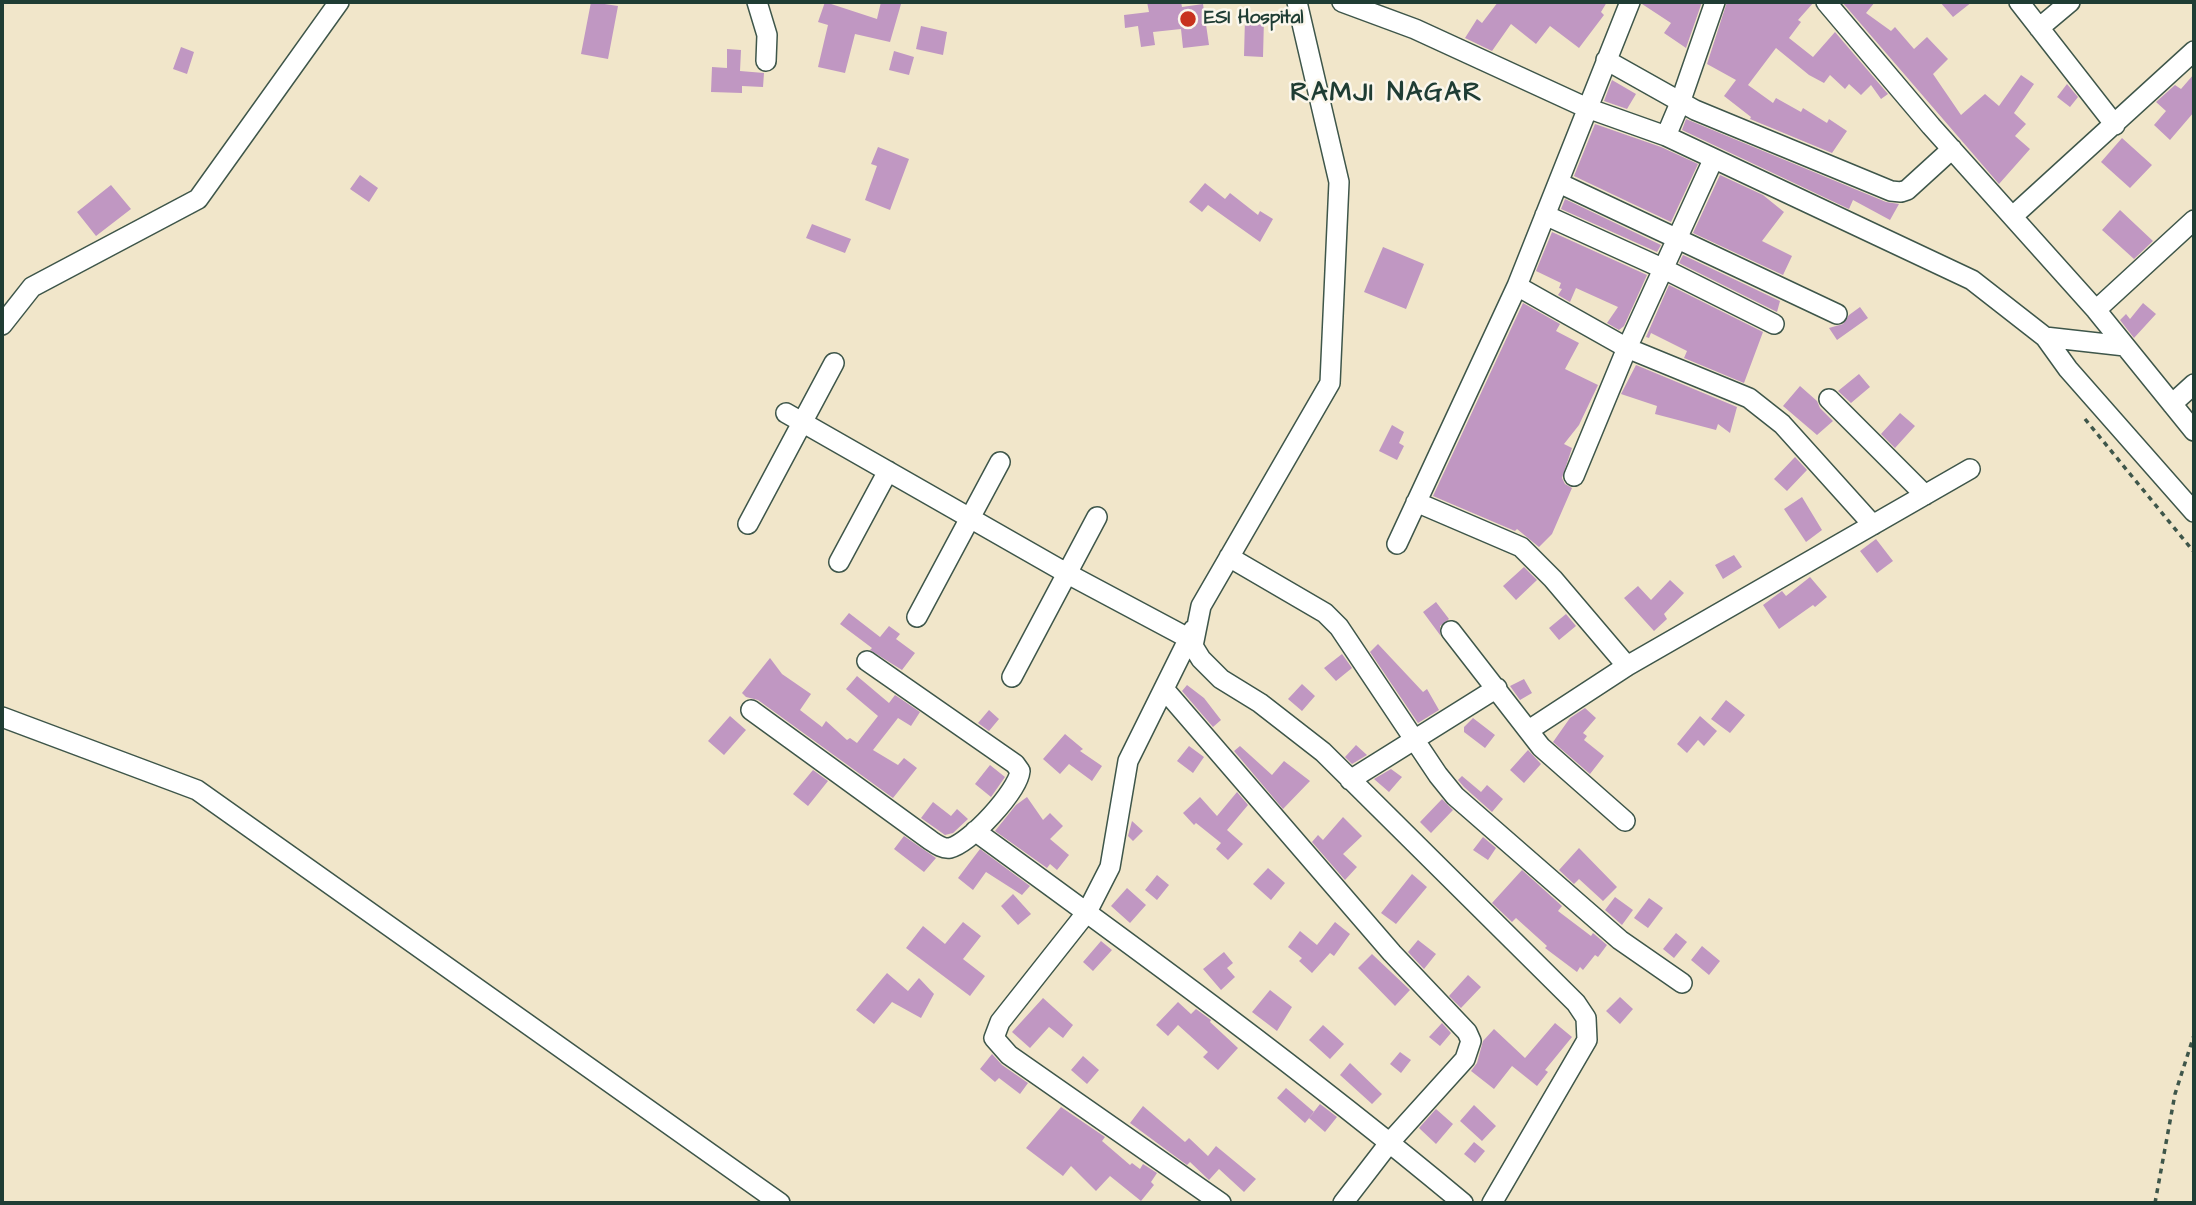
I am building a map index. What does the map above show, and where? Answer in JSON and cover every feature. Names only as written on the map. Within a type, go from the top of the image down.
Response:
[{"type":"street","points":[[2,325],[32,287],[198,199],[339,2]]},
{"type":"street","points":[[757,2],[767,35],[766,61]]},
{"type":"street","points":[[1297,2],[1339,182],[1330,383],[1201,606],[1193,646],[1201,659],[1221,679],[1260,703],[1302,735],[1350,780],[1576,1003],[1586,1018],[1587,1040],[1492,1203]]},
{"type":"street","points":[[1342,2],[1415,29],[1587,108],[1666,136],[1972,280],[2045,337],[2068,369],[2194,512]]},
{"type":"street","points":[[1397,544],[1517,285],[1630,2]]},
{"type":"street","points":[[1666,136],[1715,2]]},
{"type":"street","points":[[1826,2],[1952,149],[2096,310],[2194,431]]},
{"type":"street","points":[[2019,2],[2115,125]]},
{"type":"street","points":[[2039,28],[2070,2]]},
{"type":"street","points":[[2013,216],[2194,51]]},
{"type":"street","points":[[1606,60],[1680,103],[1891,191],[1908,190],[1952,149]]},
{"type":"street","points":[[1574,477],[1627,348],[1713,160]]},
{"type":"street","points":[[1559,183],[1837,314]]},
{"type":"street","points":[[1545,215],[1664,269],[1774,324]]},
{"type":"street","points":[[2096,310],[2194,220]]},
{"type":"street","points":[[1517,285],[1627,348],[1749,398],[1790,433],[1872,525]]},
{"type":"street","points":[[2045,337],[2125,346]]},
{"type":"street","points":[[748,524],[794,417],[834,363]]},
{"type":"street","points":[[2172,404],[2194,384]]},
{"type":"street","points":[[1829,399],[1925,495]]},
{"type":"street","points":[[794,417],[1068,574],[1188,638]]},
{"type":"street","points":[[917,617],[1000,462]]},
{"type":"street","points":[[1529,730],[1627,666],[1970,469]]},
{"type":"street","points":[[839,562],[888,471]]},
{"type":"street","points":[[1416,502],[1521,547],[1547,571],[1627,666]]},
{"type":"street","points":[[1012,677],[1097,517]]},
{"type":"street","points":[[1229,557],[1325,613],[1339,627],[1438,775],[1455,796],[1620,940],[1682,983]]},
{"type":"street","points":[[1200,617],[1128,761],[1110,867],[1087,912],[1000,1022],[994,1038],[1009,1055],[1221,1203]]},
{"type":"street","points":[[1451,631],[1541,747],[1625,821]]},
{"type":"street","points":[[751,710],[943,848],[952,848],[975,831],[1007,797],[1019,780],[1020,771],[1015,764],[867,661]]},
{"type":"street","points":[[1350,780],[1497,688]]},
{"type":"street","points":[[1164,689],[1392,953],[1467,1032],[1471,1041],[1465,1059],[1390,1142],[1343,1203]]},
{"type":"street","points":[[2,717],[197,790],[780,1203]]},
{"type":"street","points":[[975,831],[1087,912],[1390,1142],[1463,1203]]},
{"type":"path","points":[[2080,411],[2194,552]]},
{"type":"path","points":[[2155,1203],[2175,1094],[2194,1035]]},
{"type":"building","points":[[591,2],[618,6],[608,59],[581,54]]},
{"type":"building","points":[[825,2],[877,19],[881,2],[901,4],[890,42],[855,34],[845,73],[818,67],[828,25],[818,22]]},
{"type":"building","points":[[1147,2],[1181,2],[1182,7],[1203,4],[1209,45],[1183,48],[1181,29],[1153,32],[1155,45],[1141,47],[1138,26],[1125,28],[1124,15],[1149,12]]},
{"type":"building","points":[[1498,2],[1607,2],[1601,12],[1604,15],[1579,48],[1550,26],[1536,44],[1511,24],[1492,51],[1465,38],[1477,19],[1482,23]]},
{"type":"building","points":[[1642,2],[1702,2],[1686,48],[1664,33],[1671,23]]},
{"type":"building","points":[[1727,2],[1814,2],[1798,20],[1801,22],[1789,38],[1813,57],[1835,32],[1888,94],[1881,99],[1871,85],[1861,95],[1849,84],[1845,89],[1830,75],[1824,83],[1809,75],[1776,48],[1748,85],[1773,103],[1776,98],[1801,112],[1803,108],[1827,123],[1829,119],[1847,131],[1832,153],[1750,119],[1751,117],[1724,96],[1736,80],[1707,64]]},
{"type":"building","points":[[1842,2],[1875,2],[1866,13],[1891,31],[1895,27],[1914,49],[1927,37],[1948,59],[1933,74],[1961,115],[1985,94],[1999,106],[2021,75],[2034,84],[2014,113],[2026,124],[2015,136],[2030,149],[1999,184]]},
{"type":"building","points":[[1940,2],[1972,2],[1953,17]]},
{"type":"building","points":[[1245,18],[1264,19],[1263,57],[1244,56]]},
{"type":"building","points":[[921,26],[947,32],[943,55],[916,49]]},
{"type":"building","points":[[181,47],[194,52],[187,74],[173,69]]},
{"type":"building","points":[[727,49],[741,50],[740,71],[764,73],[763,87],[742,86],[742,93],[711,92],[712,67],[727,68]]},
{"type":"building","points":[[894,51],[914,57],[909,75],[889,70]]},
{"type":"building","points":[[2194,74],[2194,112],[2170,140],[2154,125],[2166,111],[2156,102],[2175,85],[2181,89]]},
{"type":"building","points":[[1612,80],[1636,94],[1627,109],[1604,101]]},
{"type":"building","points":[[2067,84],[2078,97],[2070,107],[2057,97]]},
{"type":"building","points":[[1686,119],[1886,202],[1899,204],[1890,220],[1853,200],[1849,209],[1682,130]]},
{"type":"building","points":[[1595,124],[1661,147],[1698,164],[1671,222],[1574,176]]},
{"type":"building","points":[[2122,138],[2152,165],[2130,188],[2101,162]]},
{"type":"building","points":[[878,147],[909,159],[890,210],[865,200],[877,166],[871,164]]},
{"type":"building","points":[[360,175],[378,188],[369,202],[350,189]]},
{"type":"building","points":[[1720,175],[1763,195],[1784,212],[1762,241],[1792,256],[1783,275],[1693,233]]},
{"type":"building","points":[[1205,183],[1225,199],[1230,193],[1258,215],[1260,211],[1273,219],[1260,242],[1208,205],[1202,212],[1189,202]]},
{"type":"building","points":[[111,185],[131,209],[96,236],[77,212]]},
{"type":"building","points":[[1565,199],[1661,245],[1657,252],[1561,209]]},
{"type":"building","points":[[2120,210],[2153,241],[2134,259],[2102,230]]},
{"type":"building","points":[[812,224],[851,239],[845,253],[806,238]]},
{"type":"building","points":[[1552,232],[1647,275],[1624,326],[1619,330],[1607,323],[1618,307],[1576,288],[1570,302],[1558,295],[1562,289],[1559,288],[1561,283],[1536,271]]},
{"type":"building","points":[[1383,247],[1424,264],[1406,309],[1364,292]]},
{"type":"building","points":[[1683,255],[1780,301],[1777,312],[1679,263]]},
{"type":"building","points":[[1669,285],[1763,332],[1744,383],[1684,358],[1687,351],[1651,333],[1649,338],[1646,337]]},
{"type":"building","points":[[1523,303],[1560,324],[1556,331],[1579,343],[1565,369],[1598,385],[1579,425],[1564,444],[1572,448],[1562,478],[1565,484],[1572,488],[1552,534],[1539,547],[1517,529],[1515,531],[1433,496]]},
{"type":"building","points":[[2143,303],[2156,314],[2134,338],[2120,320],[2126,314],[2130,319]]},
{"type":"building","points":[[1860,307],[1868,318],[1837,340],[1829,328],[1843,324],[1849,315]]},
{"type":"building","points":[[1636,365],[1737,407],[1730,433],[1718,424],[1716,430],[1655,414],[1657,406],[1621,394]]},
{"type":"building","points":[[1859,374],[1870,387],[1851,403],[1838,391]]},
{"type":"building","points":[[1800,386],[1833,421],[1817,435],[1783,406]]},
{"type":"building","points":[[1900,413],[1915,426],[1895,448],[1881,434]]},
{"type":"building","points":[[1392,425],[1404,432],[1399,443],[1404,446],[1397,460],[1379,451]]},
{"type":"building","points":[[1795,457],[1807,470],[1787,491],[1774,479]]},
{"type":"building","points":[[1802,497],[1822,530],[1806,542],[1784,509]]},
{"type":"building","points":[[1876,539],[1893,561],[1877,573],[1860,551]]},
{"type":"building","points":[[1734,555],[1742,567],[1723,579],[1715,565]]},
{"type":"building","points":[[1524,567],[1537,580],[1516,600],[1503,586]]},
{"type":"building","points":[[1810,577],[1827,597],[1779,629],[1763,605],[1782,591],[1786,596]]},
{"type":"building","points":[[1670,580],[1684,593],[1664,614],[1667,619],[1654,631],[1624,598],[1638,586],[1651,600]]},
{"type":"building","points":[[1436,602],[1449,619],[1440,626],[1440,635],[1423,612]]},
{"type":"building","points":[[849,613],[880,637],[889,626],[900,634],[896,639],[915,653],[902,670],[870,650],[872,648],[840,624]]},
{"type":"building","points":[[1566,614],[1576,626],[1559,640],[1549,628]]},
{"type":"building","points":[[1378,644],[1423,692],[1427,689],[1439,710],[1418,723],[1370,652]]},
{"type":"building","points":[[1342,654],[1352,668],[1336,681],[1324,668]]},
{"type":"building","points":[[770,658],[782,674],[811,694],[800,710],[822,727],[826,721],[847,740],[850,738],[857,743],[878,716],[846,689],[857,676],[889,703],[895,695],[920,712],[911,726],[898,718],[873,750],[898,765],[904,758],[917,768],[893,798],[758,700],[742,693]]},
{"type":"building","points":[[1524,679],[1532,693],[1520,700],[1510,686]]},
{"type":"building","points":[[1302,684],[1315,696],[1302,711],[1288,699]]},
{"type":"building","points":[[1187,685],[1204,698],[1221,720],[1213,727],[1182,691]]},
{"type":"building","points":[[1726,700],[1745,715],[1730,733],[1711,719]]},
{"type":"building","points":[[1585,708],[1596,718],[1583,733],[1587,736],[1584,740],[1604,756],[1590,774],[1553,742],[1570,718]]},
{"type":"building","points":[[989,710],[999,719],[989,731],[978,723]]},
{"type":"building","points":[[730,716],[746,730],[724,755],[708,741]]},
{"type":"building","points":[[1700,716],[1717,731],[1704,746],[1698,740],[1687,753],[1677,744]]},
{"type":"building","points":[[1473,718],[1495,735],[1485,748],[1464,732],[1464,727]]},
{"type":"building","points":[[1065,734],[1083,749],[1080,751],[1102,766],[1092,781],[1069,764],[1060,774],[1043,759]]},
{"type":"building","points":[[1356,745],[1367,755],[1352,764],[1345,757]]},
{"type":"building","points":[[1189,746],[1204,757],[1193,773],[1177,761]]},
{"type":"building","points":[[1240,746],[1272,775],[1284,761],[1310,781],[1283,809],[1234,751]]},
{"type":"building","points":[[1528,750],[1541,764],[1524,783],[1510,770]]},
{"type":"building","points":[[990,765],[1005,777],[991,797],[975,784]]},
{"type":"building","points":[[1391,769],[1402,777],[1389,792],[1374,779]]},
{"type":"building","points":[[813,770],[828,781],[808,806],[793,794]]},
{"type":"building","points":[[1462,776],[1481,792],[1487,785],[1503,799],[1492,812],[1458,780]]},
{"type":"building","points":[[1237,792],[1248,805],[1227,830],[1243,844],[1228,860],[1216,849],[1221,843],[1196,823],[1194,825],[1183,813],[1200,797],[1217,816]]},
{"type":"building","points":[[1027,797],[1043,820],[1050,813],[1063,826],[1050,839],[1069,855],[1057,870],[1050,864],[1047,868],[995,831],[1016,805]]},
{"type":"building","points":[[1442,799],[1453,810],[1431,833],[1420,822]]},
{"type":"building","points":[[933,802],[951,816],[957,809],[968,819],[953,833],[945,835],[921,818]]},
{"type":"building","points":[[1343,817],[1362,836],[1343,854],[1357,867],[1345,880],[1312,842],[1318,835],[1323,840]]},
{"type":"building","points":[[1132,821],[1143,831],[1133,841],[1128,836]]},
{"type":"building","points":[[904,836],[936,858],[924,872],[894,849]]},
{"type":"building","points":[[1483,837],[1496,848],[1488,860],[1473,850]]},
{"type":"building","points":[[1579,848],[1617,887],[1603,901],[1579,879],[1574,884],[1559,870]]},
{"type":"building","points":[[980,849],[1030,886],[1022,895],[986,872],[973,890],[958,878]]},
{"type":"building","points":[[1268,868],[1285,883],[1271,900],[1253,884]]},
{"type":"building","points":[[1522,870],[1562,906],[1558,911],[1607,945],[1583,970],[1580,967],[1577,972],[1545,948],[1547,946],[1516,918],[1512,922],[1492,903]]},
{"type":"building","points":[[1412,874],[1427,887],[1396,924],[1381,913]]},
{"type":"building","points":[[1157,875],[1169,885],[1157,900],[1145,890]]},
{"type":"building","points":[[1127,888],[1146,905],[1130,923],[1111,906]]},
{"type":"building","points":[[1013,894],[1031,914],[1018,925],[1001,906]]},
{"type":"building","points":[[1615,897],[1633,910],[1622,925],[1605,910]]},
{"type":"building","points":[[1649,898],[1663,908],[1648,928],[1634,918]]},
{"type":"building","points":[[963,922],[981,936],[963,959],[985,976],[970,996],[906,948],[923,926],[945,944]]},
{"type":"building","points":[[1335,922],[1350,934],[1334,956],[1330,953],[1312,973],[1299,961],[1302,958],[1288,947],[1300,931],[1317,945]]},
{"type":"building","points":[[1676,933],[1687,942],[1674,958],[1663,949]]},
{"type":"building","points":[[1418,940],[1436,954],[1424,969],[1408,952]]},
{"type":"building","points":[[1101,941],[1112,950],[1093,971],[1083,962]]},
{"type":"building","points":[[1702,946],[1720,961],[1709,975],[1691,960]]},
{"type":"building","points":[[1224,952],[1233,963],[1227,968],[1235,977],[1221,990],[1203,969]]},
{"type":"building","points":[[1372,954],[1410,990],[1395,1006],[1358,968]]},
{"type":"building","points":[[887,973],[908,991],[919,978],[934,994],[921,1018],[892,1002],[874,1024],[856,1010]]},
{"type":"building","points":[[1468,975],[1481,987],[1461,1008],[1449,996]]},
{"type":"building","points":[[1270,990],[1292,1007],[1277,1031],[1252,1012]]},
{"type":"building","points":[[1620,997],[1633,1009],[1620,1024],[1606,1011]]},
{"type":"building","points":[[1043,998],[1073,1025],[1063,1038],[1049,1027],[1030,1048],[1012,1032]]},
{"type":"building","points":[[1178,1002],[1191,1014],[1196,1009],[1211,1020],[1210,1022],[1238,1048],[1218,1070],[1203,1057],[1208,1052],[1178,1025],[1168,1036],[1156,1025]]},
{"type":"building","points":[[1442,1023],[1451,1033],[1440,1046],[1429,1037]]},
{"type":"building","points":[[1555,1023],[1572,1037],[1545,1070],[1548,1072],[1537,1086],[1512,1066],[1494,1089],[1471,1071],[1477,1063],[1483,1041],[1494,1029],[1525,1058]]},
{"type":"building","points":[[1323,1025],[1344,1044],[1330,1059],[1309,1040]]},
{"type":"building","points":[[1400,1052],[1411,1060],[1401,1073],[1390,1064]]},
{"type":"building","points":[[992,1054],[1002,1065],[1028,1083],[1020,1094],[999,1078],[995,1082],[980,1069]]},
{"type":"building","points":[[1083,1056],[1099,1070],[1087,1084],[1071,1070]]},
{"type":"building","points":[[1350,1063],[1382,1094],[1372,1104],[1340,1075]]},
{"type":"building","points":[[1286,1088],[1314,1112],[1305,1123],[1277,1098]]},
{"type":"building","points":[[1320,1104],[1337,1117],[1325,1132],[1309,1118]]},
{"type":"building","points":[[1474,1105],[1496,1126],[1482,1141],[1460,1121]]},
{"type":"building","points":[[1143,1106],[1185,1142],[1189,1138],[1208,1156],[1216,1146],[1256,1179],[1244,1192],[1219,1169],[1209,1180],[1190,1162],[1187,1165],[1130,1123]]},
{"type":"building","points":[[1061,1107],[1105,1137],[1102,1141],[1130,1165],[1132,1163],[1140,1169],[1143,1164],[1157,1173],[1151,1182],[1154,1185],[1141,1201],[1110,1176],[1096,1191],[1071,1166],[1063,1176],[1026,1148]]},
{"type":"building","points":[[1436,1109],[1453,1124],[1436,1144],[1419,1128]]},
{"type":"building","points":[[1474,1142],[1485,1151],[1475,1163],[1464,1154]]},
{"type":"place","name":"ESI Hospital","points":[[1188,19]]},
{"type":"district","name":"RAMJI NAGAR","points":[[1387,95]]}]
